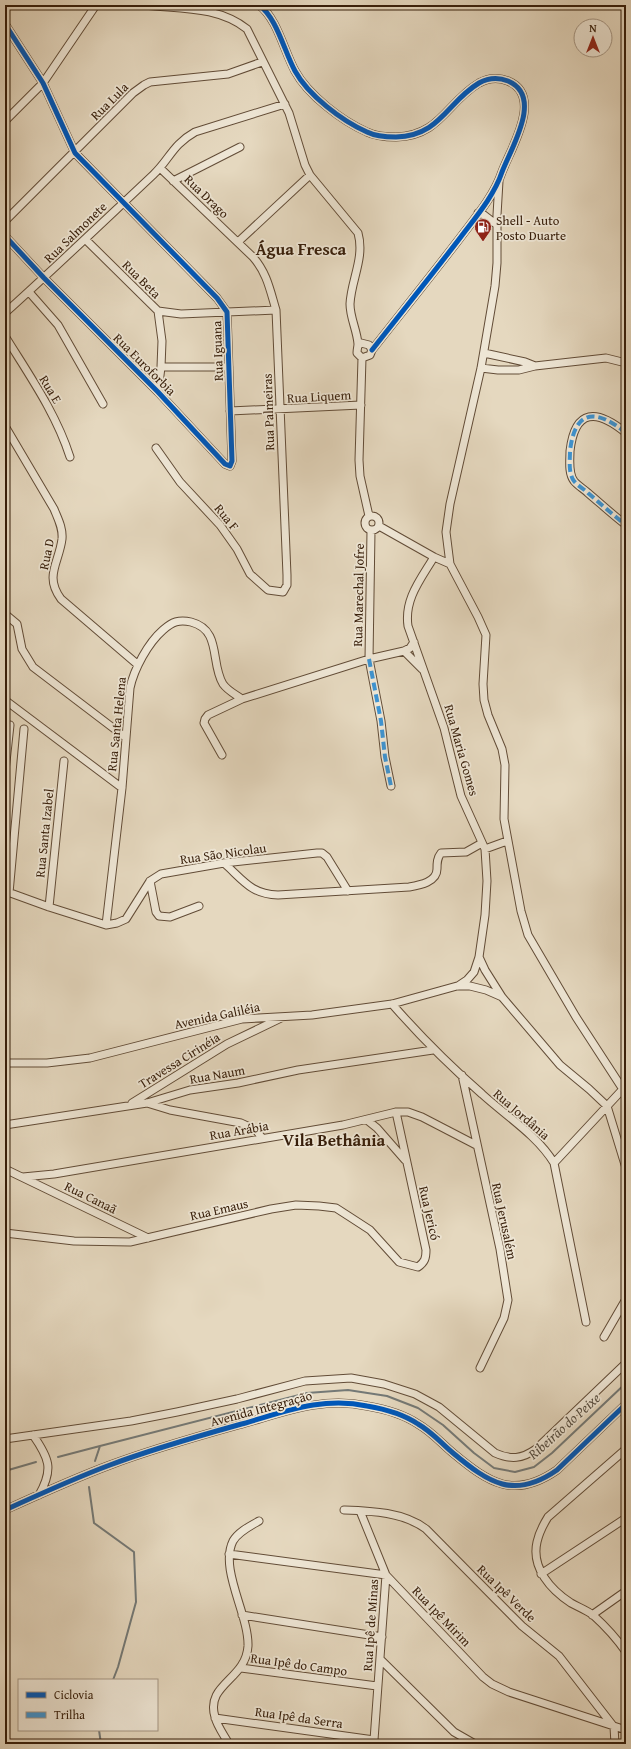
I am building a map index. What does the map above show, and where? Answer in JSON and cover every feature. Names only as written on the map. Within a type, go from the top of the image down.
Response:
[{"type":"street","points":[[5,121],[43,83],[96,5]]},
{"type":"street","points":[[137,5],[211,12],[236,21],[247,29],[262,62],[290,113],[305,165],[310,175],[355,228],[359,238],[359,265],[350,303],[358,346],[357,353],[362,358],[359,460],[360,476],[369,516]]},
{"type":"street","points":[[259,5],[271,18],[294,70],[308,90],[351,124],[368,133],[386,137],[407,136],[425,130],[439,120],[466,92],[490,78],[503,79],[513,83],[520,91],[524,102],[523,124],[499,181],[478,213],[368,357],[362,358]]},
{"type":"street","name":"Rua Iguana","points":[[5,24],[43,83],[75,153],[218,298],[227,312],[232,461],[229,466]]},
{"type":"street","name":"Rua Lula","points":[[5,221],[75,153],[133,93],[144,84],[158,81],[228,74],[262,62]]},
{"type":"street","name":"Rua Salmonete","points":[[5,313],[86,240],[160,168],[174,148],[183,139],[195,132],[285,104]]},
{"type":"street","points":[[174,181],[240,147]]},
{"type":"street","name":"Rua Drago","points":[[160,168],[238,242]]},
{"type":"street","points":[[238,242],[310,175]]},
{"type":"street","points":[[499,181],[497,225],[498,262],[495,286],[481,368],[450,504],[446,532],[450,564],[465,590],[486,635],[483,684],[484,700],[488,716],[502,749],[505,765],[504,819],[521,911],[528,935],[576,1016],[624,1092],[607,1106],[554,1163]]},
{"type":"street","points":[[478,213],[484,215],[497,225]]},
{"type":"street","name":"Rua Euroforbia","points":[[5,236],[44,278],[158,392],[229,466]]},
{"type":"street","name":"Rua Beta","points":[[86,240],[158,312],[162,341],[158,392]]},
{"type":"street","name":"Rua Palmeiras","points":[[238,242],[261,266],[267,277],[276,310],[287,575],[287,585],[283,592]]},
{"type":"street","points":[[29,292],[58,325],[103,404]]},
{"type":"street","points":[[158,312],[181,314],[276,310]]},
{"type":"street","name":"Rua E","points":[[5,336],[49,408],[63,435],[70,457]]},
{"type":"street","points":[[358,346],[365,343],[370,346],[372,350]]},
{"type":"street","points":[[484,353],[526,362],[535,366]]},
{"type":"street","points":[[481,368],[509,370],[606,358],[626,363]]},
{"type":"street","points":[[161,367],[229,367]]},
{"type":"street","name":"Rua Liquem","points":[[230,411],[280,410],[361,405]]},
{"type":"street","points":[[626,433],[613,422],[599,417],[589,417],[582,420],[576,425],[572,436],[570,459],[570,469],[574,481],[626,525]]},
{"type":"street","name":"Rua D","points":[[5,426],[54,509],[60,522],[62,540],[53,571],[55,591],[61,599],[137,664]]},
{"type":"street","name":"Rua F","points":[[156,448],[180,482],[220,525],[237,549],[250,574],[268,590],[283,592]]},
{"type":"street","points":[[369,516],[376,517],[379,521],[379,526]]},
{"type":"street","points":[[369,516],[365,519],[364,524],[367,529],[371,531],[379,526]]},
{"type":"street","points":[[379,526],[434,557],[450,564]]},
{"type":"street","name":"Rua Marechal Jofre","points":[[371,531],[370,659],[381,721],[385,757],[392,786]]},
{"type":"street","name":"Rua Maria Gomes","points":[[434,557],[412,594],[408,607],[408,626],[444,728],[461,796],[484,846],[487,881],[480,957]]},
{"type":"street","points":[[5,614],[17,624],[22,649],[33,667],[125,737]]},
{"type":"street","name":"Rua Santa Helena","points":[[106,925],[122,788],[130,688],[137,664],[161,632],[171,624],[179,620],[198,624],[210,637],[215,649],[218,669],[222,682],[227,690],[242,699]]},
{"type":"street","points":[[222,755],[206,728],[205,719],[208,716],[242,699],[370,659],[404,651],[410,648],[414,642]]},
{"type":"street","points":[[404,651],[425,671]]},
{"type":"street","points":[[5,700],[122,788]]},
{"type":"street","points":[[5,771],[10,725]]},
{"type":"street","points":[[24,729],[7,892],[48,907],[106,925],[117,923],[126,919],[150,881]]},
{"type":"street","name":"Rua Santa Izabel","points":[[48,907],[64,761]]},
{"type":"street","points":[[224,863],[253,889],[265,894],[278,895],[348,891],[409,886],[427,882],[436,875],[437,859],[441,853],[466,852],[507,841]]},
{"type":"street","name":"Rua São Nicolau","points":[[150,881],[161,874],[224,863],[322,853],[327,857],[348,891]]},
{"type":"street","points":[[150,881],[156,912],[159,916],[170,917],[198,906]]},
{"type":"street","points":[[457,986],[468,980],[474,972],[480,957]]},
{"type":"street","points":[[480,957],[485,970],[502,997],[560,1065],[607,1106],[626,1168]]},
{"type":"street","points":[[457,986],[470,986],[486,990],[502,997]]},
{"type":"street","name":"Avenida Galiléia","points":[[5,1063],[47,1063],[90,1058],[242,1019],[312,1015],[392,1004],[457,986]]},
{"type":"street","name":"Rua Jordânia","points":[[392,1004],[433,1050],[480,1093],[536,1140],[554,1163],[586,1322]]},
{"type":"street","name":"Travessa Cirinéia","points":[[129,1105],[227,1044],[284,1016]]},
{"type":"street","name":"Rua Naum","points":[[5,1125],[147,1103],[190,1090],[238,1083],[298,1070],[433,1050]]},
{"type":"street","name":"Rua Jerusalém","points":[[462,1075],[476,1145],[500,1248],[508,1300],[504,1318],[480,1368]]},
{"type":"street","points":[[147,1103],[170,1110],[240,1123],[256,1130],[262,1138]]},
{"type":"street","name":"Rua Arábia","points":[[23,1177],[54,1174],[367,1120],[396,1112],[408,1112],[422,1117],[476,1145]]},
{"type":"street","name":"Rua Jericó","points":[[396,1112],[426,1250],[426,1258],[423,1264],[418,1267]]},
{"type":"street","name":"Rua Jericó","points":[[367,1120],[377,1128],[406,1162]]},
{"type":"street","name":"Rua Canaã","points":[[5,1169],[148,1238]]},
{"type":"street","name":"Rua Emaus","points":[[5,1233],[56,1240],[130,1242],[271,1209],[296,1205],[320,1206],[336,1208],[370,1230],[400,1262],[418,1267]]},
{"type":"street","points":[[604,1337],[626,1299]]},
{"type":"street","name":"Avenida Integração","points":[[5,1439],[131,1421],[191,1410],[237,1400],[305,1381],[351,1378],[384,1384],[415,1394],[439,1407],[495,1453],[505,1458],[515,1458],[526,1456],[536,1449],[626,1363]]},
{"type":"street","name":"Avenida Integração","points":[[5,1510],[112,1464],[311,1404],[343,1402],[367,1406],[404,1416],[432,1434],[452,1453],[483,1476],[498,1484],[522,1486],[545,1478],[557,1470],[626,1404]]},
{"type":"street","points":[[34,1435],[47,1456],[49,1472],[46,1483],[39,1495]]},
{"type":"street","points":[[626,1449],[548,1517],[540,1531],[536,1543],[536,1556],[541,1574],[555,1591],[571,1603],[592,1614],[626,1652]]},
{"type":"street","name":"Rua Ipê Verde","points":[[344,1510],[360,1510],[405,1518],[418,1523],[426,1529],[522,1626],[560,1656],[614,1727]]},
{"type":"street","name":"Rua Ipê de Minas","points":[[360,1510],[386,1575],[374,1743]]},
{"type":"street","points":[[541,1574],[626,1518]]},
{"type":"street","points":[[229,1744],[215,1718],[213,1707],[214,1699],[218,1691],[241,1668],[248,1646],[246,1631],[232,1578],[229,1554],[233,1541],[246,1528],[259,1520]]},
{"type":"street","points":[[229,1554],[386,1575]]},
{"type":"street","name":"Rua Ipê Mirim","points":[[386,1575],[483,1677],[492,1684],[509,1692],[626,1730]]},
{"type":"street","points":[[592,1614],[626,1591]]},
{"type":"street","points":[[242,1615],[382,1637]]},
{"type":"street","points":[[380,1659],[454,1732],[475,1744]]},
{"type":"street","name":"Rua Ipê do Campo","points":[[241,1668],[377,1686]]},
{"type":"street","name":"Rua Ipê da Serra","points":[[215,1718],[374,1743]]},
{"type":"street","points":[[614,1727],[615,1744]]},
{"type":"waterway","name":"Ribeirão do Peixe","points":[[95,1461],[100,1446],[307,1393],[348,1390],[387,1396],[418,1408],[443,1425],[474,1453],[494,1468],[515,1472],[534,1467],[552,1453],[626,1383]]},
{"type":"waterway","points":[[58,1457],[100,1446]]},
{"type":"waterway","points":[[5,1471],[36,1462]]},
{"type":"waterway","name":"Ribeirão do Peixe","points":[[89,1487],[94,1523],[134,1552],[136,1602],[113,1679]]},
{"type":"waterway","name":"Ribeirão do Peixe","points":[[99,1731],[101,1744]]},
{"type":"marked path","points":[[626,433],[606,420],[597,417],[589,417],[582,420],[577,427],[570,451],[570,470],[572,478],[626,525]]},
{"type":"marked path","points":[[369,659],[381,721],[385,757],[391,786]]},
{"type":"cycle path","points":[[259,5],[271,18],[295,71],[308,89],[337,114],[357,127],[370,133],[381,136],[396,137],[411,135],[423,131],[442,117],[468,91],[479,83],[489,79],[501,79],[508,81],[518,88],[524,98],[522,123],[494,190],[478,215],[372,350]]},
{"type":"cycle path","points":[[5,24],[43,83],[75,153],[217,298],[227,312],[232,461],[230,466],[225,464],[158,392],[44,278],[5,236]]},
{"type":"cycle path","points":[[5,1510],[84,1475],[158,1448],[286,1411],[318,1404],[334,1403],[350,1403],[387,1410],[412,1420],[432,1434],[478,1473],[502,1484],[515,1486],[528,1484],[542,1479],[557,1470],[626,1404]]},
{"type":"place","name":"Shell - Auto Posto Duarte","points":[[483,242]]},
{"type":"district","name":"Água Fresca","points":[[301,249]]},
{"type":"district","name":"Vila Bethânia","points":[[334,1140]]}]
